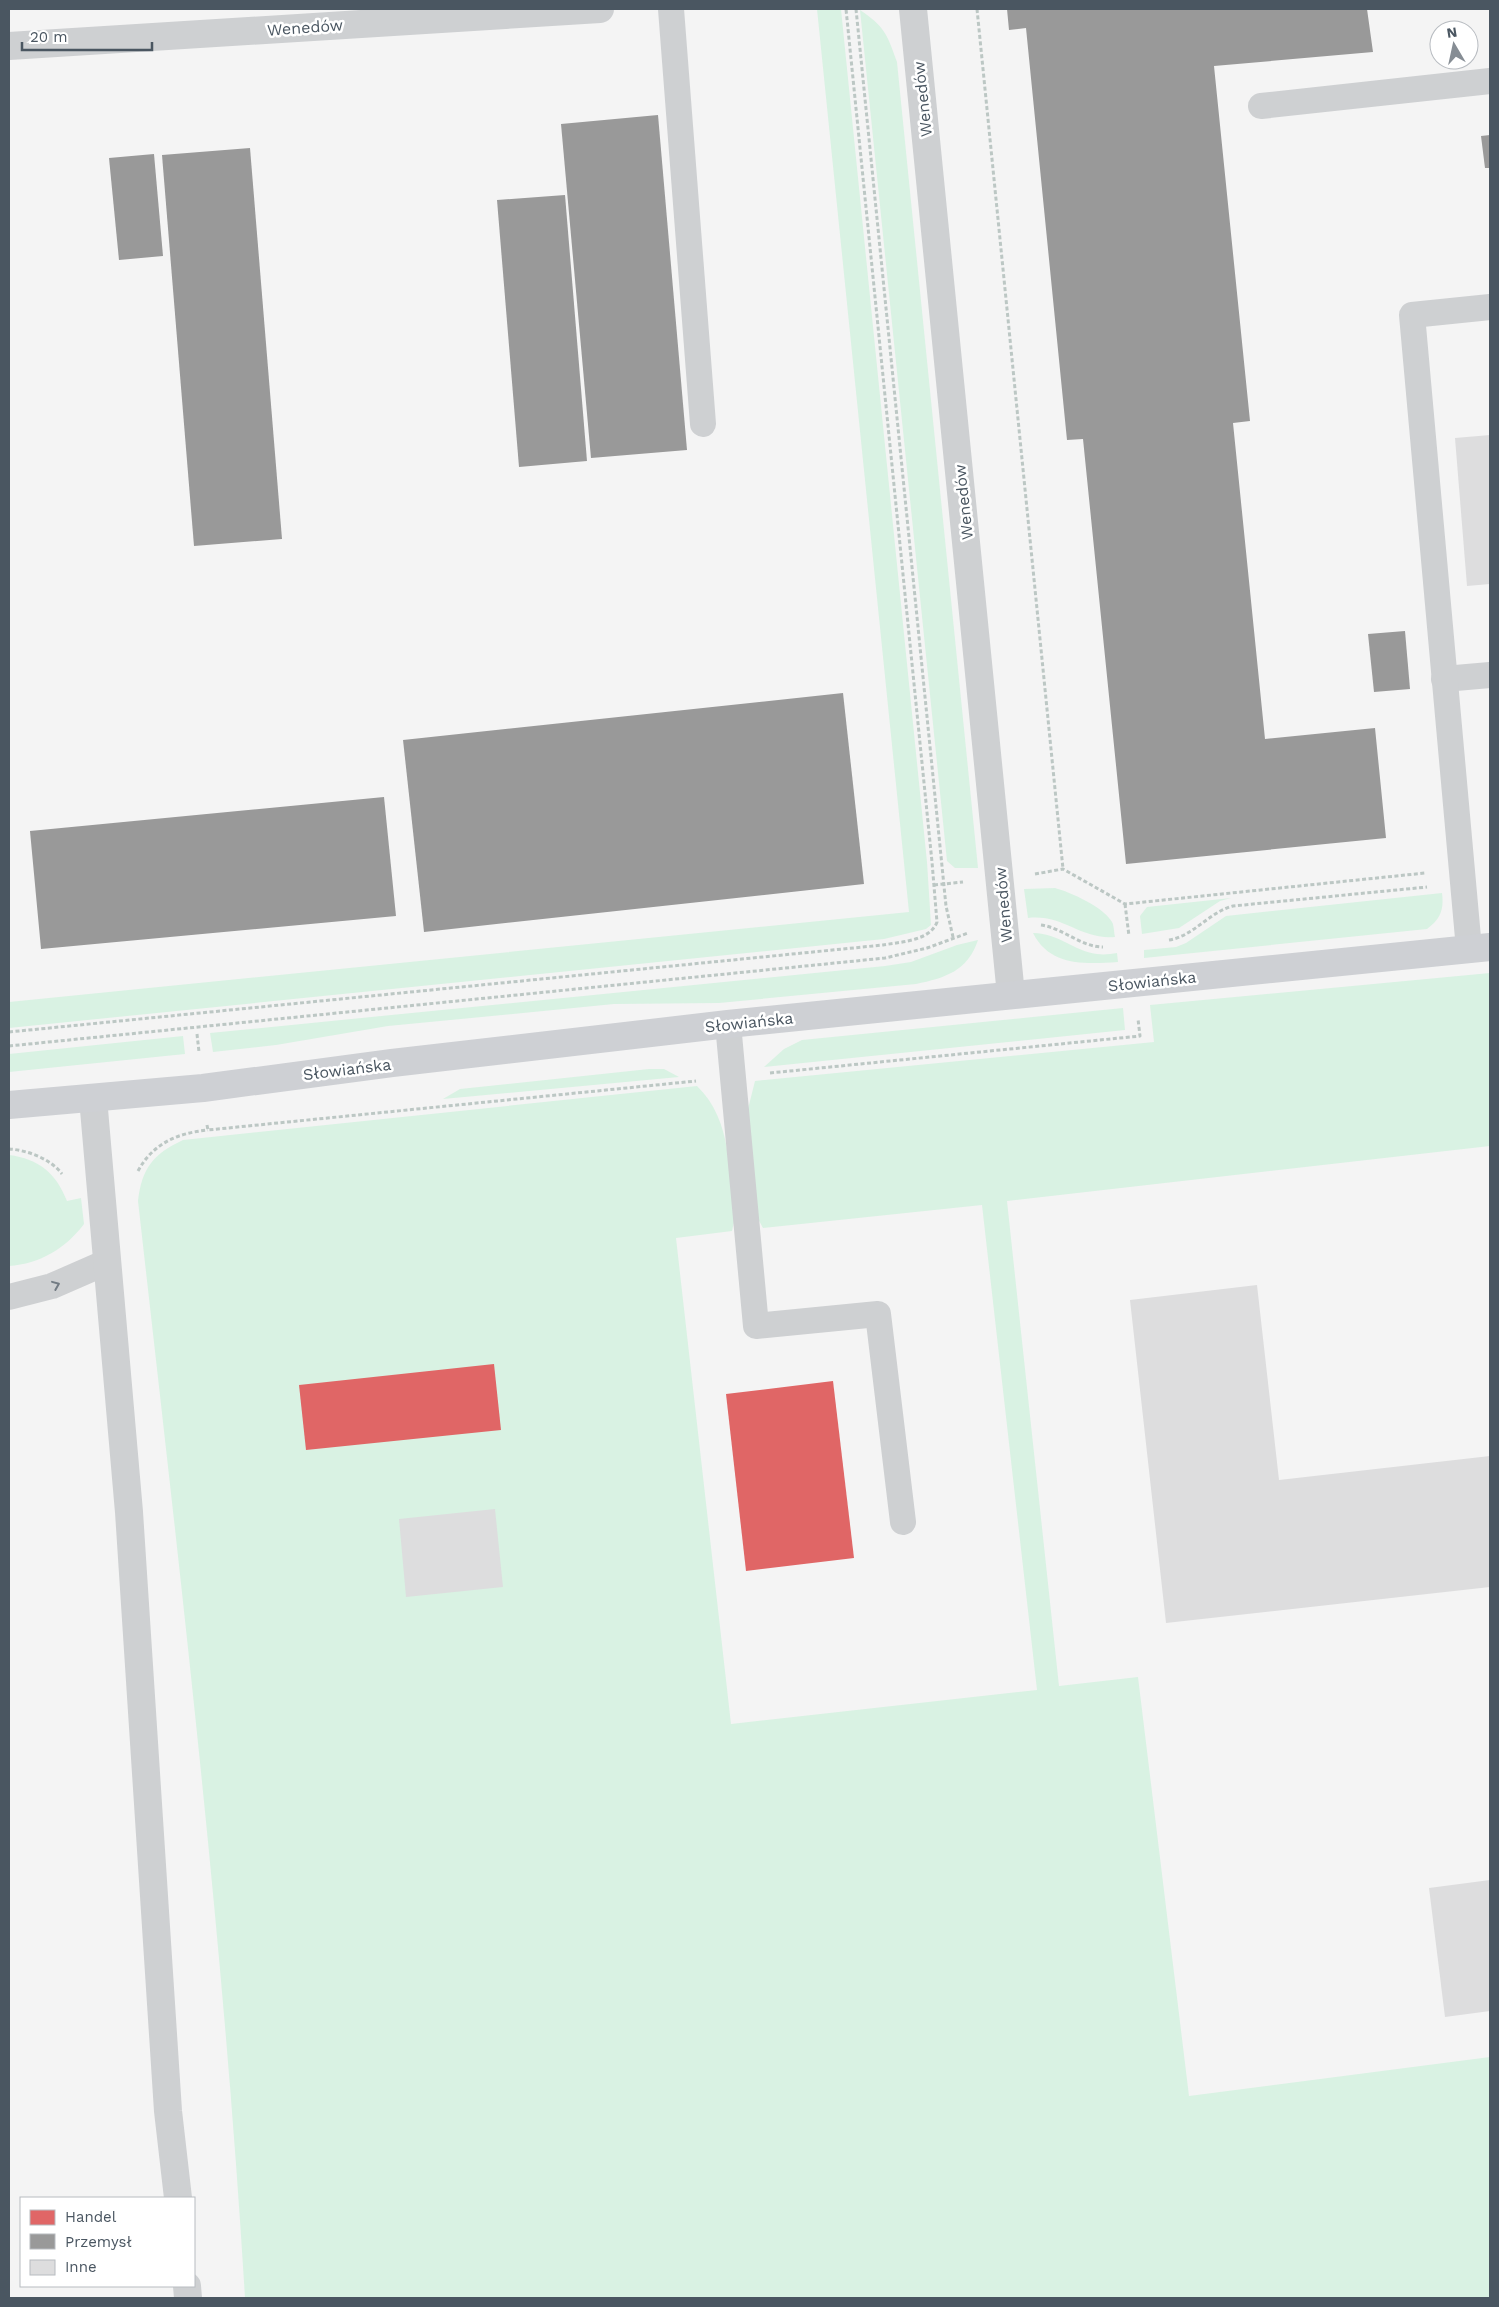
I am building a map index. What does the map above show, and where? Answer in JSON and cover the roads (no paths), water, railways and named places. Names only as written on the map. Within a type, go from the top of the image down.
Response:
[{"type":"main road","name":"Słowiańska","points":[[9,1105],[203,1088],[392,1063],[728,1024],[1480,948]]},
{"type":"street","name":"Wenedów","points":[[9,46],[600,9]]},
{"type":"street","name":"Wenedów","points":[[913,9],[1011,996]]},
{"type":"street","points":[[93,1098],[129,1522],[168,2111],[178,2197]]},
{"type":"lane","points":[[671,9],[703,424]]},
{"type":"lane","points":[[1261,106],[1490,81]]},
{"type":"lane","points":[[1480,948],[1461,869],[1412,314],[1490,307]]},
{"type":"lane","points":[[1444,679],[1490,675]]},
{"type":"lane","points":[[728,1024],[756,1326],[878,1314],[903,1522]]},
{"type":"lane","points":[[9,1297],[52,1286],[107,1262]]}]
